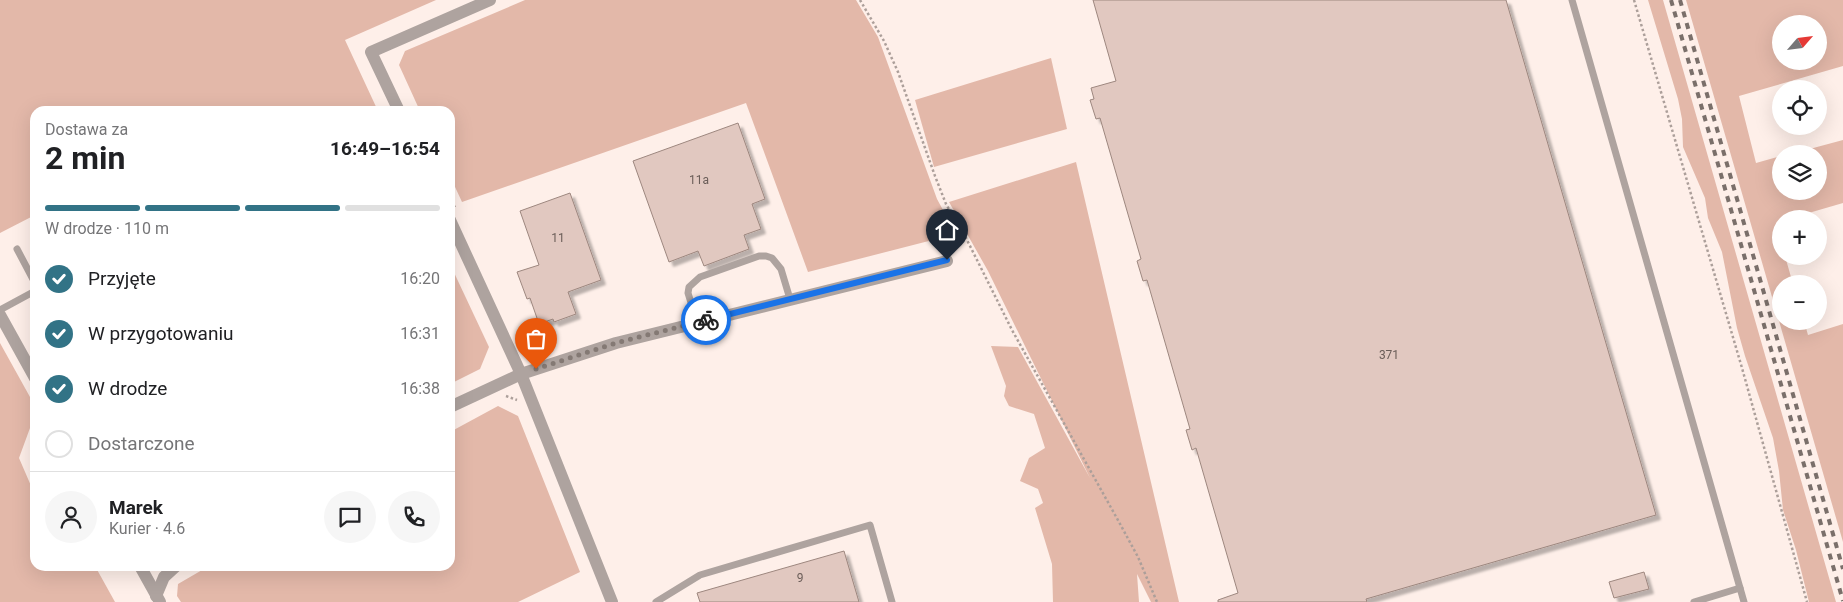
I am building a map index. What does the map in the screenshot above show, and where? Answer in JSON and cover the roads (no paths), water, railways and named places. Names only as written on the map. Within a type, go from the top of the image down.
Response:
[{"type":"street","points":[[397,106],[371,52],[490,0]]},
{"type":"street","points":[[455,231],[521,374],[612,602]]},
{"type":"street","points":[[455,405],[521,374],[616,343],[947,260]]},
{"type":"street","points":[[0,315],[30,369]]},
{"type":"street","points":[[143,571],[158,599]]},
{"type":"street","points":[[158,599],[164,577],[171,571]]},
{"type":"lane","points":[[1572,0],[1744,602]]},
{"type":"lane","points":[[17,249],[30,274]]},
{"type":"lane","points":[[697,322],[688,293],[694,281],[700,277],[759,256],[772,258],[778,262],[790,299]]},
{"type":"lane","points":[[0,310],[30,294]]},
{"type":"lane","points":[[656,602],[700,574],[870,525],[892,602]]},
{"type":"lane","points":[[1694,602],[1740,588]]},
{"type":"railway","points":[[1671,0],[1843,601]]},
{"type":"railway","points":[[1680,0],[1843,569]]}]
